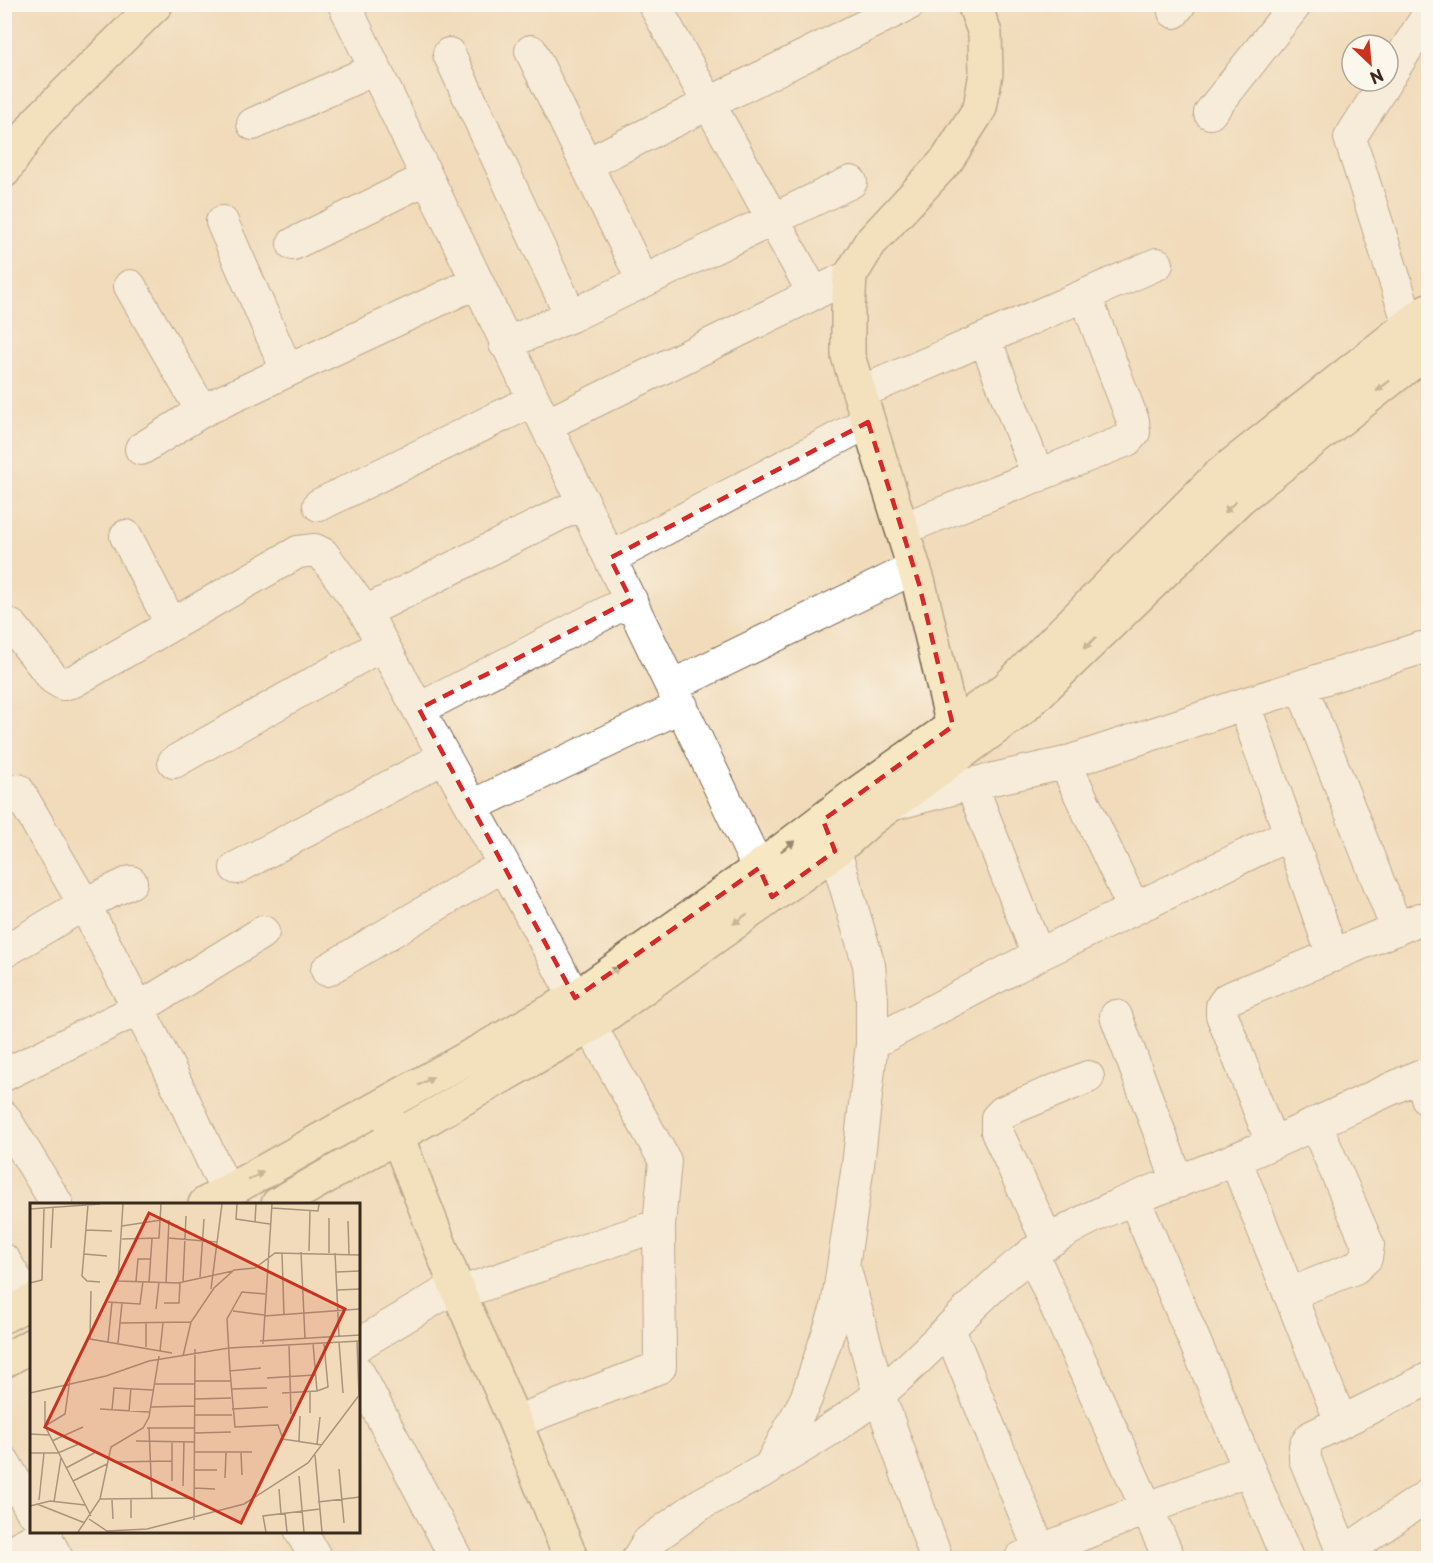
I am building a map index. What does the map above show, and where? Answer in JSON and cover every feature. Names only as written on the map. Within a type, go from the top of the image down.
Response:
[{"type":"main road","points":[[4,171],[37,122],[156,4]]},
{"type":"main road","points":[[958,739],[914,568],[848,357],[850,276],[870,243],[947,160],[980,108],[986,73],[985,33],[974,4]]},
{"type":"main road","points":[[280,1203],[397,1136],[583,1012],[765,882],[823,820],[958,739],[1023,708],[1240,498],[1421,336]]},
{"type":"main road","points":[[765,882],[836,851],[871,819],[894,804],[958,739]]},
{"type":"main road","points":[[216,1198],[382,1106],[583,1012]]},
{"type":"main road","points":[[382,1106],[397,1136],[458,1290],[571,1558]]},
{"type":"main road","points":[[4,1361],[30,1346]]},
{"type":"street","points":[[654,4],[814,294]]},
{"type":"street","points":[[587,164],[909,4]]},
{"type":"street","points":[[1210,113],[1296,4]]},
{"type":"street","points":[[352,7],[375,69],[765,882]]},
{"type":"street","points":[[1400,59],[1428,15]]},
{"type":"street","points":[[531,51],[643,281]]},
{"type":"street","points":[[448,54],[571,316]]},
{"type":"street","points":[[253,124],[375,69]]},
{"type":"street","points":[[1379,93],[1350,138],[1421,336]]},
{"type":"street","points":[[293,244],[427,178]]},
{"type":"street","points":[[505,344],[571,316],[851,182]]},
{"type":"street","points":[[222,222],[287,370]]},
{"type":"street","points":[[610,558],[864,407],[985,339],[1157,264]]},
{"type":"street","points":[[319,505],[814,294],[850,276]]},
{"type":"street","points":[[141,449],[202,411],[477,282]]},
{"type":"street","points":[[130,286],[202,411]]},
{"type":"street","points":[[902,528],[1127,440],[1134,432],[1133,420],[1085,295]]},
{"type":"street","points":[[985,339],[1038,476]]},
{"type":"street","points":[[365,612],[584,502]]},
{"type":"street","points":[[126,536],[171,624]]},
{"type":"street","points":[[4,622],[13,627],[53,678],[63,684],[75,681],[171,624],[298,552],[306,550],[315,550],[323,554],[365,612],[665,1161],[659,1225],[660,1367],[515,1422]]},
{"type":"street","points":[[472,806],[914,568]]},
{"type":"street","points":[[419,709],[631,600]]},
{"type":"street","points":[[174,762],[383,644]]},
{"type":"street","points":[[894,804],[1065,763],[1421,648],[1428,651]]},
{"type":"street","points":[[1272,1143],[1222,1016],[1222,1006],[1227,999],[1237,994],[1408,924],[1301,686]]},
{"type":"street","points":[[1244,704],[1333,956]]},
{"type":"street","points":[[236,868],[445,757]]},
{"type":"street","points":[[1065,763],[1134,909]]},
{"type":"street","points":[[971,784],[1038,955]]},
{"type":"street","points":[[18,790],[84,904],[138,1009],[216,1198]]},
{"type":"street","points":[[768,1468],[806,1399],[837,1307],[872,1043],[869,965],[836,851],[823,820]]},
{"type":"street","points":[[872,1043],[1038,955],[1290,834]]},
{"type":"street","points":[[327,970],[504,865]]},
{"type":"street","points":[[4,952],[84,904],[131,882]]},
{"type":"street","points":[[4,1075],[138,1009],[263,932]]},
{"type":"street","points":[[1116,1016],[1178,1182]]},
{"type":"street","points":[[638,1558],[648,1542],[701,1504],[768,1468],[836,1426],[879,1394],[987,1290],[1040,1247],[1091,1216],[1234,1160],[1419,1076],[1428,1100]]},
{"type":"street","points":[[1088,1077],[1003,1112],[997,1118],[997,1132],[1040,1247],[1168,1558]]},
{"type":"street","points":[[4,1117],[56,1203]]},
{"type":"street","points":[[1289,1294],[1355,1268],[1366,1258],[1368,1245],[1315,1123]]},
{"type":"street","points":[[1234,1160],[1341,1422]]},
{"type":"street","points":[[1134,1199],[1287,1558]]},
{"type":"street","points":[[360,1344],[458,1290],[659,1225]]},
{"type":"street","points":[[4,1260],[22,1306]]},
{"type":"street","points":[[843,1263],[879,1394],[936,1558]]},
{"type":"street","points":[[949,1329],[1034,1556],[1249,1469]]},
{"type":"street","points":[[360,1376],[456,1558]]},
{"type":"street","points":[[1428,1379],[1311,1437],[1305,1446],[1305,1459],[1344,1556],[1428,1495]]},
{"type":"street","points":[[4,1462],[30,1508]]},
{"type":"street","points":[[4,1556],[44,1533]]},
{"type":"street","points":[[303,1533],[316,1558]]},
{"type":"highlighted area","points":[[868,422],[919,584],[953,726],[823,820],[835,851],[772,897],[759,868],[575,998],[419,709],[631,600],[610,558]]}]
